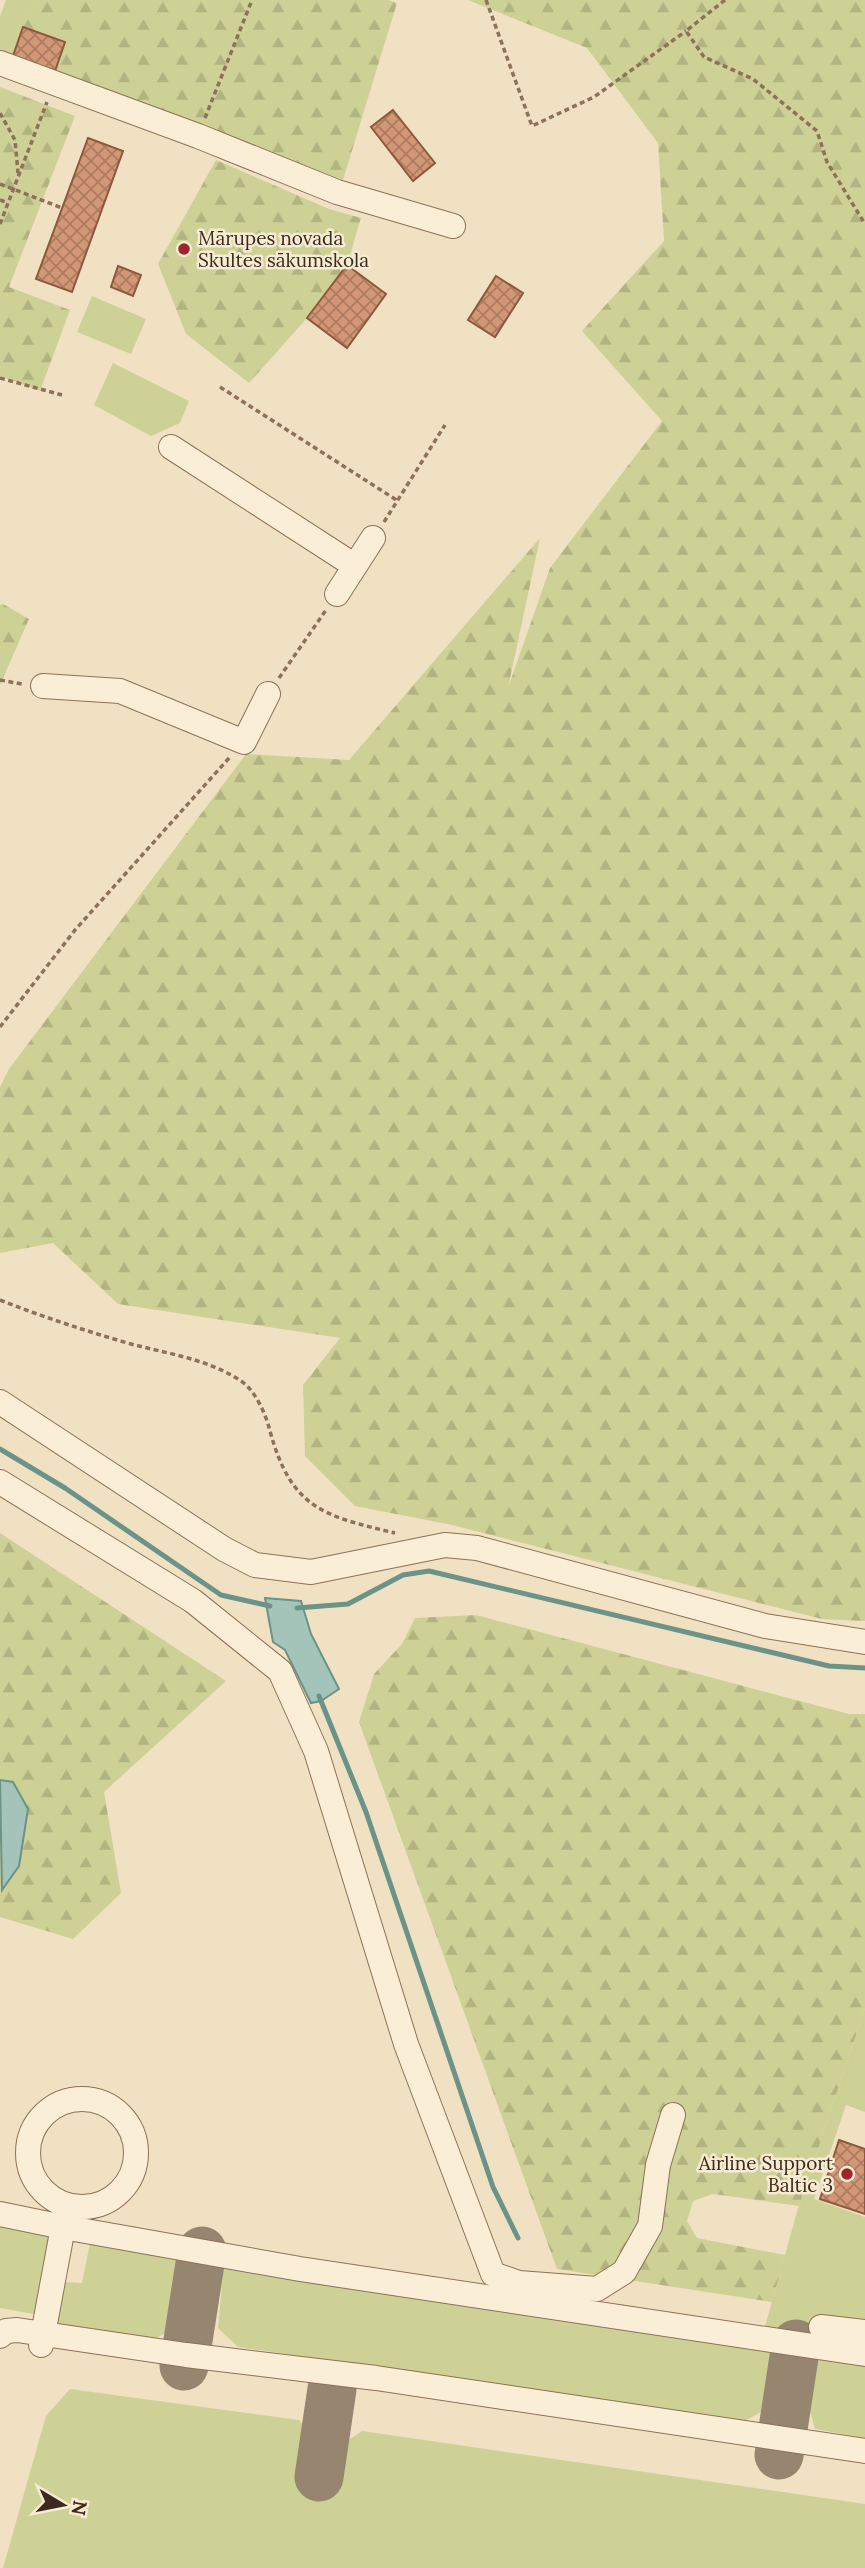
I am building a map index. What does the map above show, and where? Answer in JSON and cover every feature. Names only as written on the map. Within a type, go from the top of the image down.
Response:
[{"type":"street","points":[[0,63],[198,136],[337,192],[453,226]]},
{"type":"street","points":[[171,447],[355,566]]},
{"type":"street","points":[[337,594],[373,538]]},
{"type":"street","points":[[43,686],[120,691],[244,742],[268,694]]},
{"type":"street","points":[[0,1402],[224,1549],[255,1565],[311,1572],[445,1545],[477,1548],[765,1626],[865,1642]]},
{"type":"street","points":[[0,1482],[193,1601],[280,1671],[316,1751],[406,2043],[493,2274],[519,2283],[597,2289],[624,2272],[650,2226],[659,2165],[673,2115]]},
{"type":"street","points":[[42,2340],[65,2216],[38,2185],[29,2168],[27,2150],[31,2132],[41,2117],[55,2105],[73,2099],[91,2099],[108,2105],[122,2116],[132,2132],[136,2148],[135,2166],[128,2182],[117,2195],[102,2204],[65,2216]]},
{"type":"street","points":[[0,2214],[65,2216],[300,2269],[865,2354]]},
{"type":"street","points":[[821,2327],[865,2332]]},
{"type":"street","points":[[0,2336],[6,2331],[17,2330],[42,2340],[376,2378],[865,2451]]},
{"type":"path","points":[[198,136],[252,0]]},
{"type":"path","points":[[486,0],[532,126],[594,97],[725,0]]},
{"type":"path","points":[[686,31],[704,57],[753,79],[817,131],[827,162],[865,224]]},
{"type":"path","points":[[0,224],[55,83]]},
{"type":"path","points":[[0,113],[15,140],[18,177]]},
{"type":"path","points":[[0,184],[62,208]]},
{"type":"path","points":[[0,201],[8,203]]},
{"type":"path","points":[[0,377],[62,395]]},
{"type":"path","points":[[220,387],[398,502]]},
{"type":"path","points":[[373,538],[445,425]]},
{"type":"path","points":[[268,694],[337,594]]},
{"type":"path","points":[[0,1027],[75,930],[244,742]]},
{"type":"path","points":[[0,1300],[66,1326],[200,1360],[244,1382],[266,1415],[278,1458],[291,1485],[315,1507],[349,1522],[397,1534]]},
{"type":"green space","points":[[6,0],[34,0],[12,59],[0,52],[0,16]]},
{"type":"green space","points":[[34,0],[388,0],[397,3],[343,180],[54,74],[23,27]]},
{"type":"green space","points":[[468,0],[865,0],[865,1621],[822,1619],[452,1525],[355,1506],[305,1456],[303,1385],[340,1338],[118,1304],[53,1243],[0,1253],[0,1087],[9,1069],[246,754],[349,760],[540,538],[508,688],[550,568],[662,421],[582,331],[664,241],[658,143],[587,48]]},
{"type":"green space","points":[[0,87],[75,116],[9,287],[70,310],[40,391],[0,376]]},
{"type":"green space","points":[[216,160],[329,209],[361,218],[347,265],[307,318],[249,383],[186,334],[158,264]]},
{"type":"green space","points":[[92,296],[146,319],[131,354],[77,332]]},
{"type":"green space","points":[[113,363],[189,401],[180,423],[151,436],[94,405]]},
{"type":"green space","points":[[3,604],[29,619],[0,685],[0,605]]},
{"type":"green space","points":[[0,1533],[226,1681],[104,1792],[121,1893],[73,1939],[0,1917]]},
{"type":"green space","points":[[476,1615],[849,1714],[865,1714],[865,2008],[799,2206],[713,2194],[693,2201],[687,2221],[697,2238],[785,2255],[772,2302],[557,2269],[359,1722],[374,1674],[402,1644],[415,1618]]},
{"type":"green space","points":[[865,2008],[865,2112],[846,2105],[814,2199],[865,2217],[865,2345],[764,2330],[797,2212]]},
{"type":"green space","points":[[0,2221],[55,2230],[39,2315],[0,2308]]},
{"type":"green space","points":[[90,2243],[184,2257],[173,2328],[149,2343],[53,2327],[61,2282],[82,2283]]},
{"type":"green space","points":[[224,2263],[778,2354],[768,2408],[745,2421],[238,2347],[218,2328]]},
{"type":"green space","points":[[819,2353],[865,2360],[865,2438],[815,2429],[809,2407]]},
{"type":"green space","points":[[70,2389],[299,2420],[310,2432],[303,2484],[336,2488],[342,2444],[362,2431],[865,2504],[865,2568],[3,2568],[46,2416]]},
{"type":"water","points":[[265,1598],[301,1601],[311,1634],[339,1689],[321,1701],[311,1703],[285,1650],[273,1642]]},
{"type":"water","points":[[0,1780],[13,1782],[28,1809],[19,1866],[2,1890]]},
{"type":"building","points":[[23,27],[65,42],[54,74],[12,59]]},
{"type":"building","points":[[393,110],[435,163],[413,181],[371,127]]},
{"type":"building","points":[[88,138],[123,151],[72,292],[36,279]]},
{"type":"building","points":[[347,265],[386,294],[347,348],[307,318]]},
{"type":"building","points":[[118,266],[141,275],[133,296],[111,287]]},
{"type":"building","points":[[496,276],[523,293],[495,337],[468,320]]},
{"type":"building","name":"Airline Support Baltic 3","points":[[839,2140],[865,2149],[865,2214],[820,2199]]},
{"type":"waterway","points":[[0,1449],[65,1488],[221,1595],[270,1606]]},
{"type":"waterway","points":[[297,1608],[348,1604],[403,1575],[429,1571],[829,1666],[865,1668]]},
{"type":"waterway","points":[[319,1696],[366,1812],[493,2187],[518,2238]]},
{"type":"taxiway","points":[[184,2366],[202,2251]]},
{"type":"taxiway","points":[[779,2455],[796,2344]]},
{"type":"taxiway","points":[[319,2477],[332,2389]]},
{"type":"place","name":"Mārupes novada Skultes sākumskola","points":[[184,249]]},
{"type":"place","name":"Airline Support Baltic 3","points":[[847,2174]]}]
